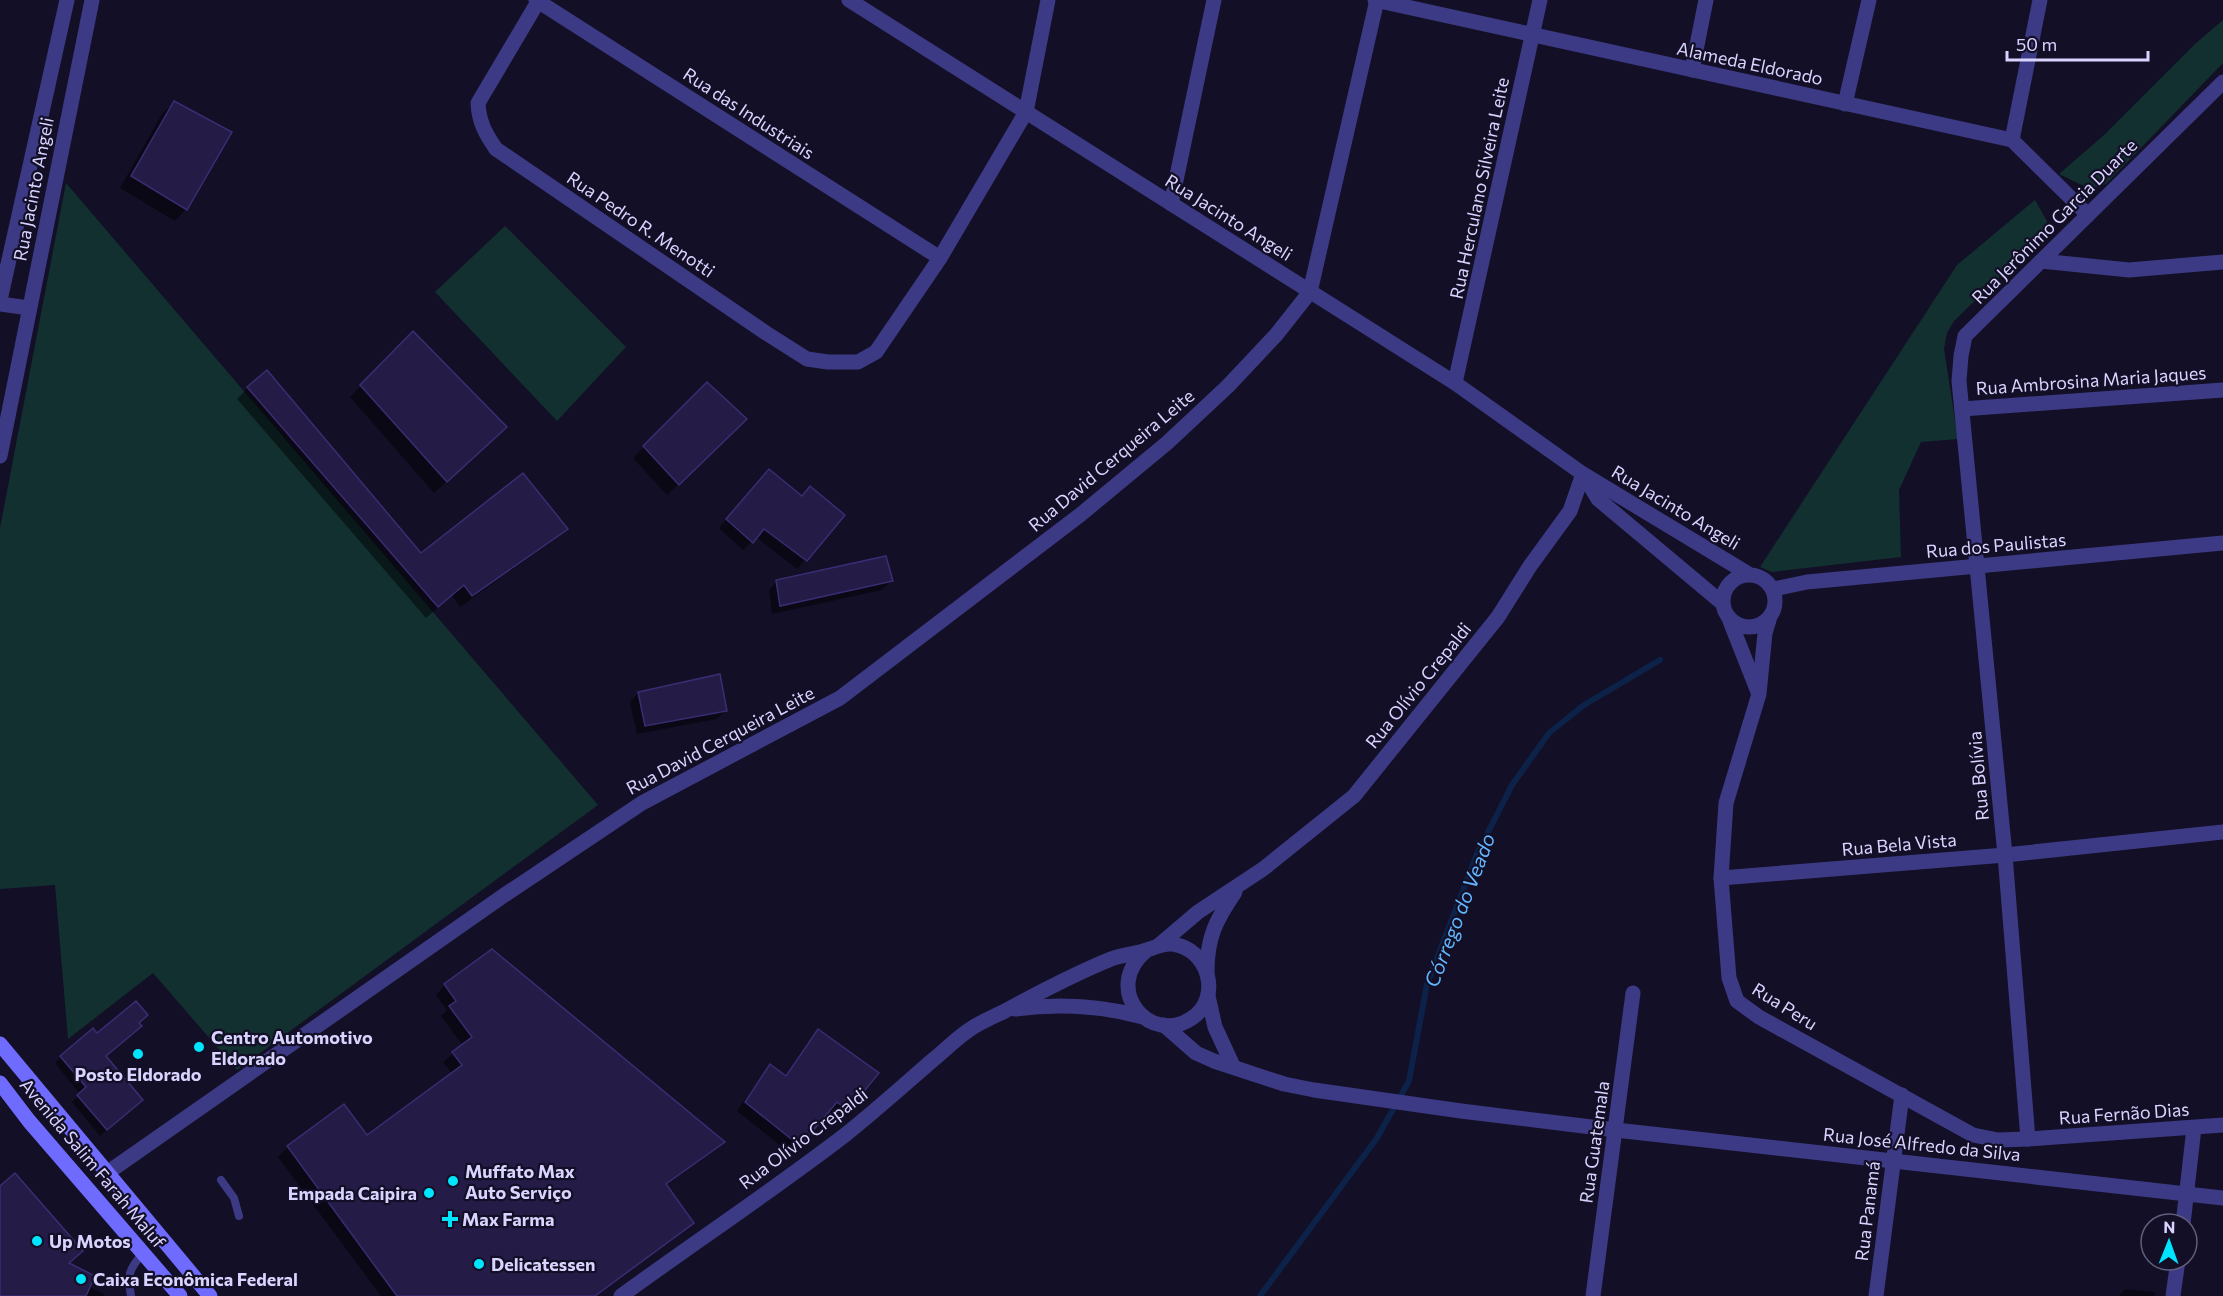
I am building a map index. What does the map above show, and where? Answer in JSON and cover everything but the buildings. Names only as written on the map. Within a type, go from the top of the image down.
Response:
[{"type":"main road","name":"Avenida Salim Farah Maluf","points":[[0,1044],[210,1296]]},
{"type":"main road","name":"Avenida Salim Farah Maluf","points":[[0,1083],[29,1121],[180,1296]]},
{"type":"street","name":"Rua Jacinto Angeli","points":[[0,302],[67,0]]},
{"type":"street","name":"Rua Jacinto Angeli","points":[[0,456],[92,0]]},
{"type":"street","name":"Rua Pedro R. Menotti","points":[[538,0],[478,103],[479,118],[496,149],[756,327],[807,358],[828,362],[858,362],[876,352],[940,258]]},
{"type":"street","name":"Rua das Industriais","points":[[538,0],[940,258]]},
{"type":"street","name":"Rua Jacinto Angeli","points":[[849,0],[1455,383],[1583,474],[1748,573]]},
{"type":"street","points":[[940,258],[1026,112],[1048,0]]},
{"type":"street","points":[[1171,204],[1214,0]]},
{"type":"street","points":[[1310,292],[1376,0]]},
{"type":"street","name":"Alameda Eldorado","points":[[1376,0],[2012,140]]},
{"type":"street","name":"Rua Herculano Silveira Leite","points":[[1455,383],[1540,0]]},
{"type":"street","points":[[1692,70],[1706,0]]},
{"type":"street","points":[[1845,104],[1869,0]]},
{"type":"street","points":[[2040,0],[2012,140],[2088,215]]},
{"type":"street","points":[[50,76],[75,80]]},
{"type":"street","name":"Rua Jerônimo Garcia Duarte","points":[[1962,410],[1959,381],[1965,336],[2223,82]]},
{"type":"street","points":[[2041,261],[2129,270],[2223,262]]},
{"type":"street","name":"Rua David Cerqueira Leite","points":[[108,1173],[506,894],[642,803],[840,698],[1080,515],[1167,443],[1228,386],[1276,335],[1310,292]]},
{"type":"street","points":[[0,302],[29,308]]},
{"type":"street","name":"Rua Ambrosina Maria Jaques","points":[[1962,410],[2223,390]]},
{"type":"street","name":"Rua Bolívia","points":[[1962,410],[1979,567],[2028,1139]]},
{"type":"street","name":"Rua Jacinto Angeli","points":[[1583,474],[1598,499],[1721,602]]},
{"type":"street","name":"Rua Olívio Crepaldi","points":[[621,1296],[845,1134],[969,1030],[1042,990],[1113,958],[1153,948],[1198,912],[1307,836],[1354,796],[1498,617],[1530,566],[1570,511],[1583,474]]},
{"type":"street","name":"Rua dos Paulistas","points":[[1774,589],[1808,582],[2223,543]]},
{"type":"street","points":[[1730,621],[1749,629],[1769,620],[1776,600],[1774,589],[1767,581],[1748,573],[1728,582],[1721,602],[1759,694]]},
{"type":"street","name":"Rua Peru","points":[[1769,620],[1765,633],[1759,694],[1726,803],[1721,878],[1729,978],[1737,1001],[1759,1017],[1973,1135],[1998,1140],[2028,1139]]},
{"type":"street","name":"Rua Bela Vista","points":[[1721,878],[2005,855],[2223,832]]},
{"type":"street","name":"Rua Olívio Crepaldi","points":[[1208,974],[1207,955],[1211,932],[1240,884]]},
{"type":"street","points":[[1169,944],[1191,951],[1199,958],[1208,974],[1208,996],[1201,1010],[1182,1024],[1158,1024],[1143,1017],[1131,1002],[1128,979],[1131,968],[1138,958],[1153,948],[1169,944]]},
{"type":"street","name":"Rua Guatemala","points":[[1593,1296],[1633,993]]},
{"type":"street","points":[[1208,996],[1215,1027],[1233,1066]]},
{"type":"street","name":"Rua Olívio Crepaldi","points":[[1006,1010],[1069,1004],[1117,1010],[1143,1017]]},
{"type":"street","name":"Rua José Alfredo da Silva","points":[[1164,1025],[1196,1053],[1214,1061],[1284,1084],[1350,1095],[1616,1130],[2223,1198]]},
{"type":"street","name":"Rua Panamá","points":[[1876,1296],[1902,1095]]},
{"type":"street","name":"Rua Fernão Dias","points":[[2028,1139],[2223,1125]]},
{"type":"street","points":[[2185,1212],[2194,1128]]},
{"type":"street","points":[[2173,1296],[2176,1272]]},
{"type":"lane","points":[[221,1180],[234,1198],[239,1216]]},
{"type":"lane","points":[[130,1296],[128,1278],[132,1265],[143,1252]]},
{"type":"green space","points":[[2223,20],[2223,63],[2106,184],[2090,189],[2059,174],[2103,136],[2195,44]]},
{"type":"green space","points":[[66,183],[598,805],[237,1070],[153,973],[68,1039],[55,885],[0,889],[0,528]]},
{"type":"green space","points":[[2035,200],[2047,221],[2045,233],[1954,321],[1947,333],[1944,349],[1958,439],[1921,442],[1899,490],[1901,557],[1772,572],[1760,567],[1957,265]]},
{"type":"green space","points":[[505,226],[626,347],[557,421],[435,292]]},
{"type":"waterway","name":"Córrego do Veado","points":[[1260,1296],[1377,1138],[1409,1081],[1427,984],[1477,854],[1512,785],[1549,733],[1584,705],[1660,660]]},
{"type":"place","name":"Centro Automotivo Eldorado","points":[[199,1047]]},
{"type":"place","name":"Posto Eldorado","points":[[138,1054]]},
{"type":"place","name":"Muffato Max Auto Serviço","points":[[453,1181]]},
{"type":"place","name":"Empada Caipira","points":[[429,1193]]},
{"type":"place","name":"Max Farma","points":[[450,1219]]},
{"type":"place","name":"Up Motos","points":[[37,1241]]},
{"type":"place","name":"Delicatessen","points":[[479,1264]]},
{"type":"place","name":"Caixa Econômica Federal","points":[[81,1279]]}]
